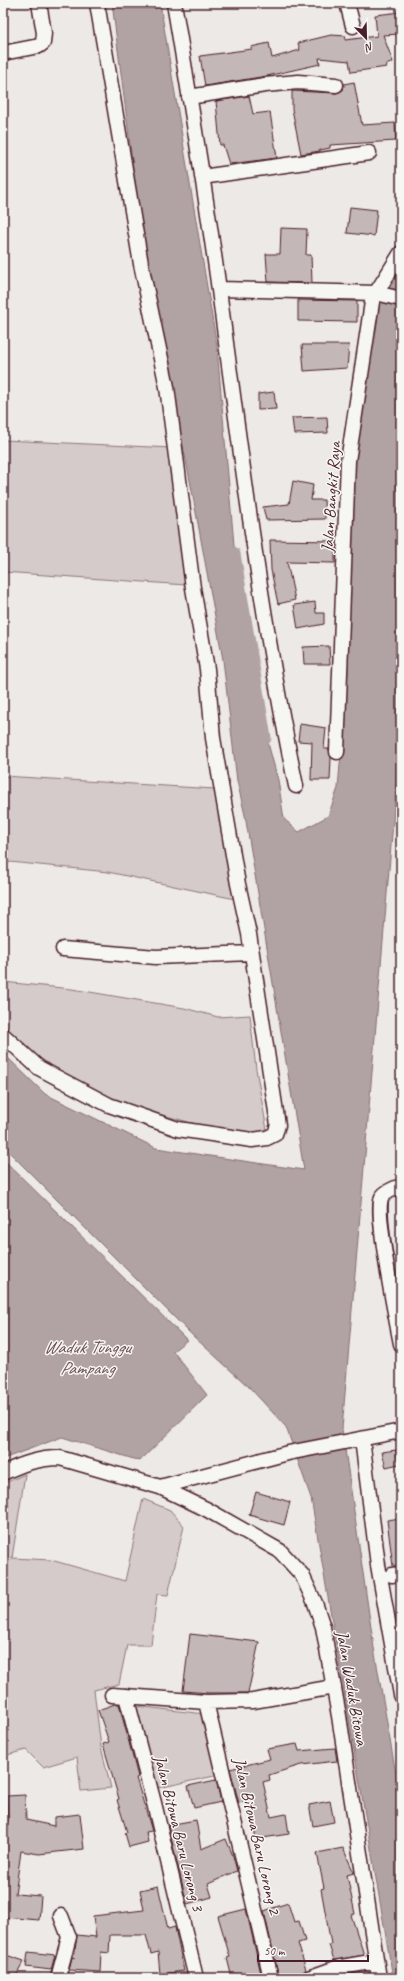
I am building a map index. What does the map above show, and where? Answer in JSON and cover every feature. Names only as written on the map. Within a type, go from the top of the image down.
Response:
[{"type":"street","points":[[3,53],[38,46],[43,43],[44,33],[39,3]]},
{"type":"street","points":[[3,1035],[38,1068],[109,1105],[178,1129],[252,1140],[267,1138],[275,1134],[278,1125],[251,953],[213,738],[207,669],[193,588],[167,387],[142,264],[97,3]]},
{"type":"street","points":[[174,3],[219,289],[244,474],[281,715],[296,786]]},
{"type":"street","points":[[347,3],[353,26]]},
{"type":"street","points":[[189,97],[265,85],[298,82],[336,85]]},
{"type":"street","points":[[202,177],[369,153]]},
{"type":"street","name":"Jalan Bangkit Raya","points":[[337,752],[348,461],[372,302],[379,293],[401,253]]},
{"type":"street","points":[[219,289],[379,293],[401,299]]},
{"type":"street","points":[[63,949],[156,957],[251,953]]},
{"type":"street","points":[[401,1186],[382,1197],[380,1207],[385,1249],[401,1344]]},
{"type":"street","points":[[160,1487],[288,1453],[401,1431]]},
{"type":"street","points":[[359,1439],[378,1565],[401,1696]]},
{"type":"street","name":"Jalan Waduk Bitowa","points":[[3,1473],[30,1461],[45,1458],[60,1458],[160,1487],[246,1530],[280,1551],[292,1562],[302,1575],[315,1603],[323,1627],[334,1687],[379,1978]]},
{"type":"street","points":[[206,1702],[254,1701],[334,1687]]},
{"type":"street","name":"Jalan Bitowa Baru Lorong 3","points":[[196,1978],[154,1803],[119,1696],[206,1702]]},
{"type":"street","name":"Jalan Bitowa Baru Lorong 2","points":[[206,1702],[219,1751],[271,1978]]},
{"type":"street","points":[[58,1978],[69,1936],[61,1916]]},
{"type":"street","points":[[308,1978],[336,1968],[376,1961]]},
{"type":"shaded area","points":[[3,440],[172,448],[186,585],[3,572]]},
{"type":"shaded area","points":[[3,776],[215,789],[235,899],[108,872],[10,862],[3,868]]},
{"type":"shaded area","points":[[3,982],[72,989],[184,1008],[218,1017],[250,1015],[256,1069],[267,1130],[248,1138],[103,1099],[29,1051],[3,1027]]},
{"type":"shaded area","points":[[25,1474],[12,1558],[51,1560],[125,1581],[143,1499],[170,1510],[184,1526],[168,1595],[157,1594],[151,1645],[127,1645],[119,1684],[94,1690],[101,1747],[111,1788],[81,1791],[77,1757],[43,1767],[26,1750],[3,1756],[3,1484]]},
{"type":"shaded area","points":[[135,1706],[205,1714],[219,1775],[158,1788]]},
{"type":"water","points":[[112,3],[160,3],[217,347],[243,650],[278,780],[284,819],[299,832],[328,816],[338,788],[348,671],[353,404],[376,310],[401,266],[401,727],[342,1429],[374,1648],[401,1803],[401,1978],[393,1978],[311,1498],[286,1427],[250,1388],[192,1335],[3,1146],[3,1053],[45,1094],[156,1148],[304,1170],[245,815],[237,781],[223,660],[192,491],[142,238]]},
{"type":"water","name":"Waduk Tunggu Pampang","points":[[3,1159],[187,1340],[173,1351],[207,1395],[140,1461],[62,1437],[3,1459]]},
{"type":"building","points":[[401,12],[401,34],[383,35],[393,62],[386,65],[387,67],[351,72],[349,61],[319,58],[320,64],[267,76],[205,86],[200,56],[252,49],[251,47],[269,43],[272,58],[300,50],[298,43],[331,35],[346,36],[345,40],[377,36],[375,15]]},
{"type":"building","points":[[354,82],[362,125],[395,123],[396,141],[330,145],[330,148],[301,154],[292,109],[292,91],[336,93],[343,90],[344,84]]},
{"type":"building","points":[[249,96],[253,114],[270,112],[277,158],[229,164],[223,145],[220,145],[216,101]]},
{"type":"building","points":[[350,207],[377,210],[374,236],[347,233]]},
{"type":"building","points":[[281,228],[307,229],[306,255],[311,255],[312,283],[268,282],[266,254],[280,254]]},
{"type":"building","points":[[298,300],[357,301],[357,322],[298,321]]},
{"type":"building","points":[[302,345],[349,345],[347,368],[304,371]]},
{"type":"building","points":[[274,392],[276,409],[258,410],[258,394]]},
{"type":"building","points":[[327,417],[328,433],[294,434],[292,418]]},
{"type":"building","points":[[293,481],[313,485],[311,500],[324,500],[325,519],[266,520],[263,507],[289,504]]},
{"type":"building","points":[[270,540],[335,541],[335,563],[287,562],[295,600],[278,604],[271,570]]},
{"type":"building","points":[[315,602],[316,613],[324,613],[324,624],[298,629],[294,605]]},
{"type":"building","points":[[329,646],[330,664],[304,664],[303,647]]},
{"type":"building","points":[[300,724],[326,728],[324,749],[329,749],[331,758],[330,780],[311,780],[312,742],[298,741]]},
{"type":"building","points":[[396,1450],[399,1464],[386,1467],[382,1452]]},
{"type":"building","points":[[256,1492],[290,1502],[284,1525],[249,1515]]},
{"type":"building","points":[[401,1518],[401,1566],[393,1566],[387,1520]]},
{"type":"building","points":[[190,1634],[259,1642],[248,1693],[183,1691]]},
{"type":"building","points":[[119,1704],[138,1777],[136,1778],[152,1831],[146,1832],[148,1842],[129,1847],[125,1833],[127,1832],[117,1800],[119,1799],[103,1744],[109,1742],[98,1710]]},
{"type":"building","points":[[297,1744],[299,1751],[335,1748],[337,1761],[301,1765],[269,1775],[270,1780],[263,1782],[271,1817],[286,1814],[289,1834],[256,1839],[249,1801],[239,1803],[230,1769],[270,1759],[267,1749]]},
{"type":"building","points":[[216,1780],[221,1802],[194,1808],[188,1786]]},
{"type":"building","points":[[25,1795],[26,1820],[54,1826],[54,1817],[80,1814],[84,1849],[39,1854],[21,1851],[15,1894],[41,1896],[39,1920],[3,1917],[3,1820],[8,1821],[7,1796]]},
{"type":"building","points":[[330,1801],[334,1822],[313,1826],[309,1805]]},
{"type":"building","points":[[196,1820],[201,1849],[226,1839],[237,1871],[208,1884],[212,1897],[187,1904],[168,1825]]},
{"type":"building","points":[[343,1848],[354,1873],[347,1875],[355,1914],[351,1915],[364,1955],[334,1960],[329,1945],[331,1944],[321,1889],[324,1888],[317,1853]]},
{"type":"building","points":[[158,1886],[168,1929],[175,1927],[184,1971],[160,1974],[158,1952],[151,1954],[146,1935],[110,1935],[109,1953],[101,1952],[100,1972],[69,1970],[72,1957],[74,1958],[77,1935],[96,1937],[93,1916],[144,1910],[140,1890]]},
{"type":"building","points":[[288,1903],[294,1922],[299,1921],[305,1941],[298,1943],[306,1970],[297,1978],[279,1978],[264,1911]]},
{"type":"building","points":[[246,1909],[262,1978],[232,1978],[227,1958],[230,1957],[218,1916]]},
{"type":"building","points":[[28,1952],[55,1955],[51,1970],[26,1967]]},
{"type":"building","points":[[3,1954],[24,1961],[15,1978],[3,1978]]},
{"type":"building","points":[[368,1971],[370,1978],[339,1978],[338,1976]]},
{"type":"waterway","points":[[233,554],[264,738]]}]
